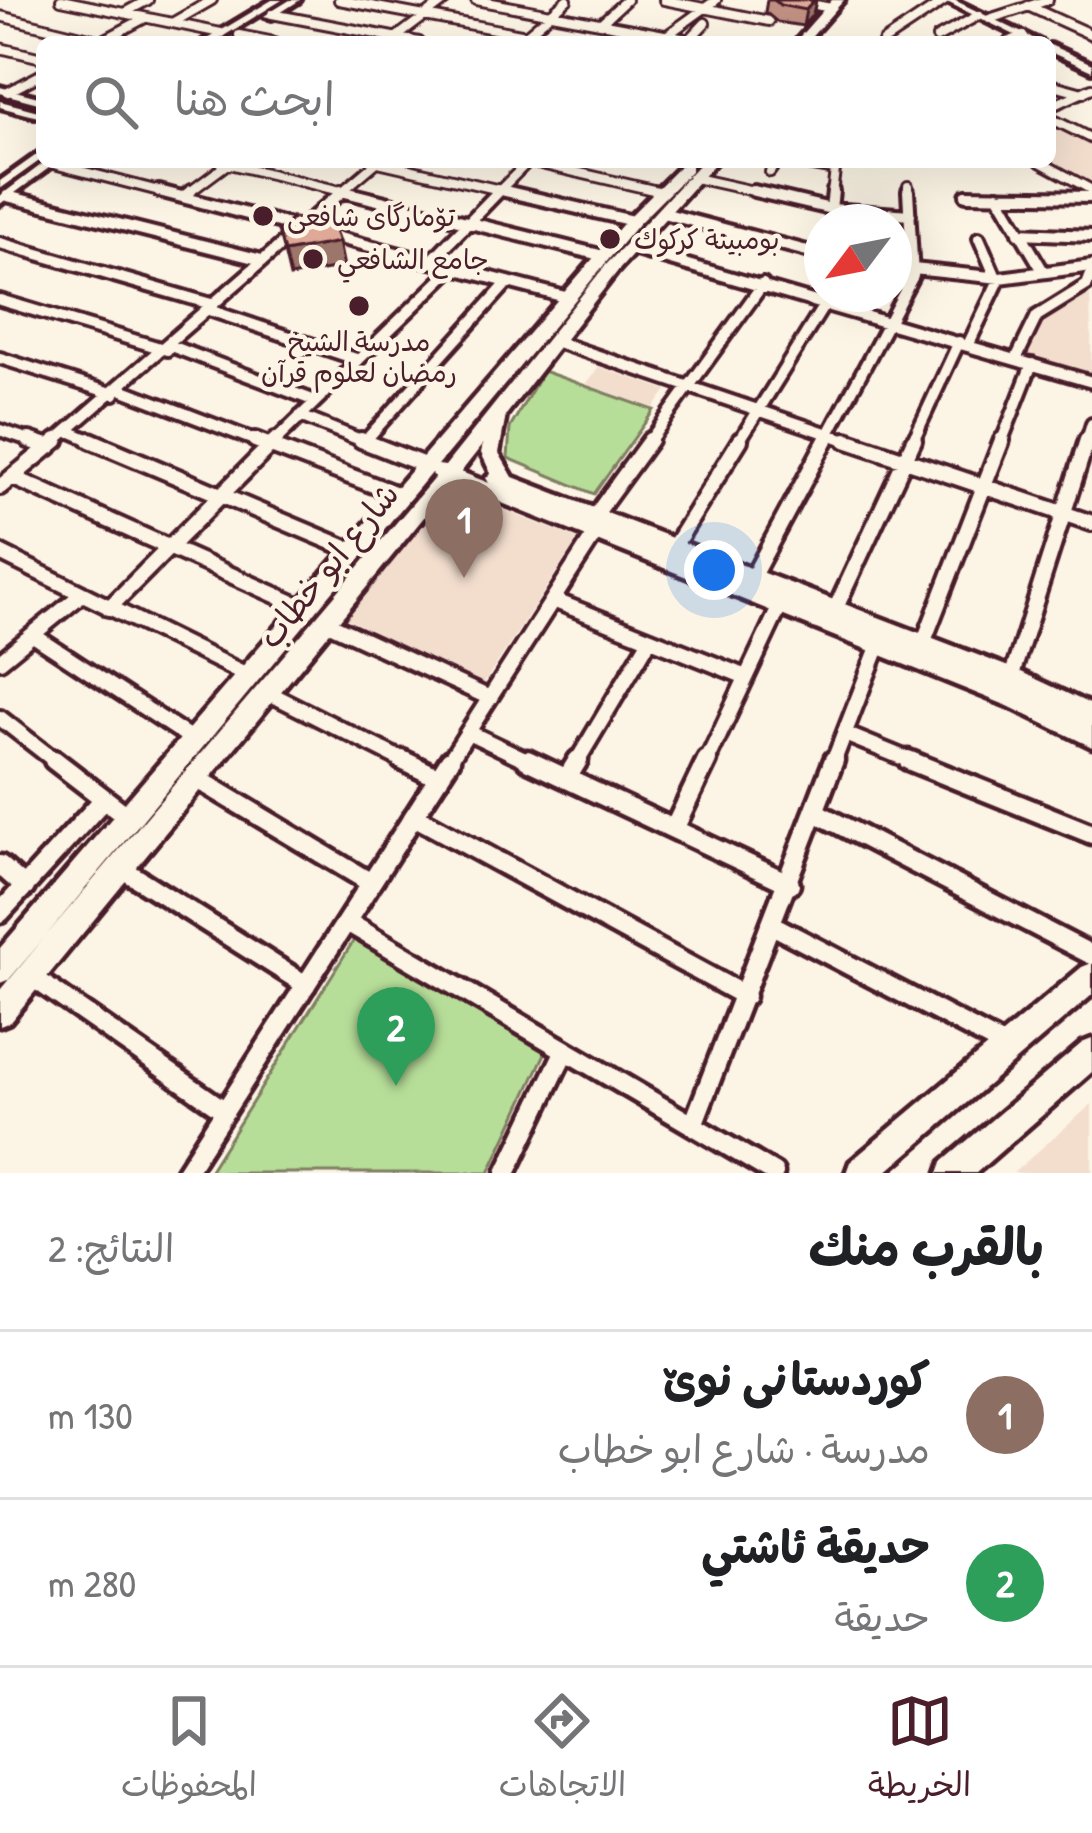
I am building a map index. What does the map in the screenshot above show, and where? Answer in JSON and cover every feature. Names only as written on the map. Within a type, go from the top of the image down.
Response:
[{"type":"main road","points":[[819,36],[851,0]]},
{"type":"main road","points":[[806,36],[835,4]]},
{"type":"main road","name":"شارع ابو خطاب","points":[[0,1012],[196,778],[259,684],[441,465],[569,298],[603,263],[629,248],[692,168]]},
{"type":"main road","name":"شارع ابو خطاب","points":[[315,615],[356,552],[403,496],[441,465],[554,340],[633,221],[662,202]]},
{"type":"main road","points":[[506,396],[490,453],[506,482]]},
{"type":"main road","points":[[441,465],[506,482],[779,608],[1016,699],[1092,737]]},
{"type":"main road","points":[[441,465],[595,525],[752,578],[1011,678],[1092,716]]},
{"type":"main road","name":"شارع ابو خطاب","points":[[0,969],[195,741],[259,684]]},
{"type":"main road","points":[[860,1173],[1092,977]]},
{"type":"main road","points":[[953,1173],[1092,1053]]},
{"type":"street","points":[[61,0],[217,36]]},
{"type":"street","points":[[124,13],[148,0]]},
{"type":"street","points":[[172,23],[212,0]]},
{"type":"street","points":[[227,36],[278,0]]},
{"type":"street","points":[[234,36],[296,0]]},
{"type":"street","points":[[339,0],[513,36]]},
{"type":"street","points":[[398,36],[446,0]]},
{"type":"street","points":[[476,0],[666,36],[716,0]]},
{"type":"street","points":[[524,36],[567,0]]},
{"type":"street","points":[[601,23],[626,0]]},
{"type":"street","points":[[664,0],[769,21]]},
{"type":"street","points":[[790,0],[835,4]]},
{"type":"street","points":[[892,36],[947,0],[1023,35]]},
{"type":"street","points":[[948,36],[984,17],[1048,0]]},
{"type":"street","points":[[1028,6],[1092,35]]},
{"type":"street","points":[[272,14],[374,36]]},
{"type":"street","points":[[113,36],[145,17]]},
{"type":"street","points":[[2,19],[77,36]]},
{"type":"street","points":[[1074,26],[1092,20]]},
{"type":"street","points":[[693,36],[705,23]]},
{"type":"street","points":[[902,29],[927,36]]},
{"type":"street","points":[[650,36],[653,33]]},
{"type":"street","points":[[239,35],[244,36]]},
{"type":"street","points":[[0,48],[36,57]]},
{"type":"street","points":[[1056,51],[1092,68]]},
{"type":"street","points":[[4,91],[36,77]]},
{"type":"street","points":[[1056,85],[1087,90]]},
{"type":"street","points":[[1056,104],[1087,90]]},
{"type":"street","points":[[4,91],[36,99]]},
{"type":"street","points":[[0,104],[36,113]]},
{"type":"street","points":[[1056,121],[1092,138]]},
{"type":"street","points":[[2,194],[36,160]]},
{"type":"street","points":[[2,194],[43,168]]},
{"type":"street","points":[[72,168],[569,298]]},
{"type":"street","points":[[186,195],[219,168]]},
{"type":"street","points":[[249,168],[468,223],[603,263]]},
{"type":"street","points":[[370,168],[208,306],[118,392],[6,482],[170,548],[490,698]]},
{"type":"street","points":[[403,168],[633,221]]},
{"type":"street","points":[[432,260],[524,168]]},
{"type":"street","points":[[550,168],[804,250]]},
{"type":"street","points":[[696,168],[815,204]]},
{"type":"street","points":[[824,168],[835,170],[832,204]]},
{"type":"street","points":[[1050,168],[1092,194]]},
{"type":"street","points":[[908,186],[909,204]]},
{"type":"street","points":[[2,194],[262,260]]},
{"type":"street","points":[[966,195],[1092,194]]},
{"type":"street","points":[[998,195],[1043,271]]},
{"type":"street","points":[[1019,233],[1092,236]]},
{"type":"street","points":[[979,238],[997,280]]},
{"type":"street","points":[[0,243],[208,306],[356,359]]},
{"type":"street","points":[[629,248],[804,296]]},
{"type":"street","points":[[752,578],[891,321],[913,269],[912,251]]},
{"type":"street","points":[[109,608],[455,266]]},
{"type":"street","points":[[913,269],[997,280],[1058,269],[1092,270],[1085,284],[1036,316],[1016,359]]},
{"type":"street","points":[[1058,269],[1085,284]]},
{"type":"street","points":[[834,612],[904,459],[997,280]]},
{"type":"street","points":[[365,441],[508,282]]},
{"type":"street","points":[[185,1173],[553,600],[595,525],[763,284]]},
{"type":"street","points":[[0,300],[169,348],[315,401]]},
{"type":"street","points":[[673,548],[820,312]]},
{"type":"street","points":[[860,312],[1092,382]]},
{"type":"street","points":[[554,340],[1092,523]]},
{"type":"street","points":[[0,358],[118,392],[403,496]]},
{"type":"street","points":[[922,646],[1032,364]]},
{"type":"street","points":[[300,416],[441,465]]},
{"type":"street","points":[[1011,678],[1092,424]]},
{"type":"street","points":[[0,430],[50,447]]},
{"type":"street","points":[[69,431],[356,552]]},
{"type":"street","points":[[0,554],[439,778]]},
{"type":"street","points":[[0,661],[81,595]]},
{"type":"street","points":[[553,600],[746,677]]},
{"type":"street","points":[[675,827],[779,608]]},
{"type":"street","points":[[33,635],[195,741]]},
{"type":"street","points":[[567,778],[650,639]]},
{"type":"street","points":[[693,1125],[774,926],[878,647]]},
{"type":"street","points":[[0,718],[128,817]]},
{"type":"street","points":[[469,732],[790,884]]},
{"type":"street","points":[[845,734],[1092,834]]},
{"type":"street","points":[[196,778],[371,883]]},
{"type":"street","points":[[0,913],[104,799]]},
{"type":"street","points":[[817,813],[1092,956]]},
{"type":"street","points":[[414,816],[746,996]]},
{"type":"street","points":[[0,865],[25,887]]},
{"type":"street","points":[[121,868],[306,985]]},
{"type":"street","points":[[346,922],[774,1173]]},
{"type":"street","points":[[774,926],[1008,1048]]},
{"type":"street","points":[[31,976],[225,1111]]},
{"type":"street","points":[[506,1173],[565,1050]]},
{"type":"shaded area","points":[[1056,127],[1092,144],[1092,184],[1056,165]]},
{"type":"shaded area","points":[[1090,291],[1092,377],[1025,357],[1030,338],[1046,316]]},
{"type":"shaded area","points":[[599,367],[667,390],[654,408],[586,384]]},
{"type":"shaded area","points":[[449,489],[578,539],[483,685],[343,617]]},
{"type":"shaded area","points":[[1092,1104],[1092,1173],[1013,1173]]},
{"type":"green space","points":[[543,371],[654,410],[594,494],[508,458],[510,428]]},
{"type":"green space","points":[[354,940],[549,1045],[489,1173],[208,1173]]},
{"type":"building","points":[[774,0],[814,0],[806,10]]},
{"type":"building","points":[[293,218],[332,223],[339,242],[284,252],[278,231]]},
{"type":"place","name":"تۆمارگاى شافعى","points":[[263,216]]},
{"type":"place","name":"بومبينة كركوك","points":[[610,239]]},
{"type":"place","name":"جامع الشافعي","points":[[313,259]]},
{"type":"place","name":"مدرسة الشيخ رمضان لعلوم قرآن","points":[[359,306]]},
{"type":"place","name":"کوردستانی نوێ","points":[[464,578]]},
{"type":"place","name":"حديقة ئاشتي","points":[[396,1086]]}]
